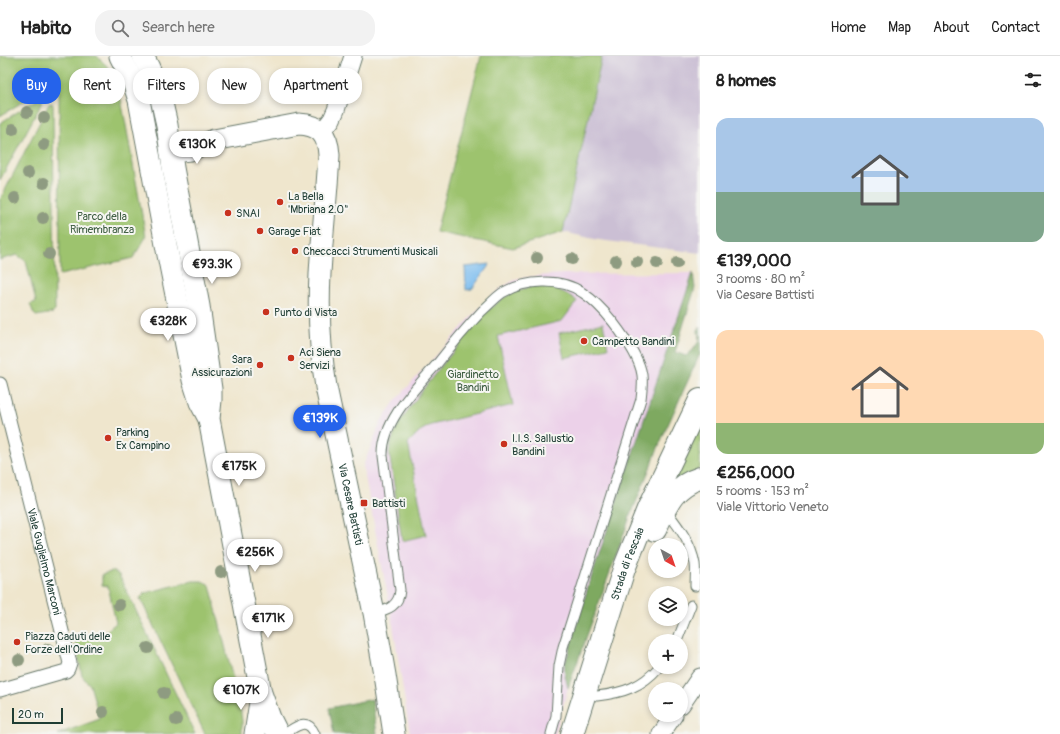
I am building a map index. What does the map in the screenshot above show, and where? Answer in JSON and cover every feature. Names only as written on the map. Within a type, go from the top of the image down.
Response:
[{"type":"main road","name":"Strada di Pescaia","points":[[572,734],[624,569],[648,509],[700,400]]},
{"type":"main road","name":"Strada di Pescaia","points":[[586,734],[637,574],[665,509],[679,489],[690,481],[700,478]]},
{"type":"street","points":[[120,56],[133,82],[138,100],[172,280],[193,380],[200,402],[209,419]]},
{"type":"street","points":[[132,56],[142,77],[158,141],[163,147],[171,152],[190,150],[214,140],[299,124],[311,126],[322,132],[332,119],[336,110],[353,56]]},
{"type":"street","points":[[143,56],[150,68],[159,90],[167,125],[200,313],[211,389],[209,419],[261,694],[272,729]]},
{"type":"street","points":[[167,125],[178,136],[214,140]]},
{"type":"street","name":"Via Cesare Battisti","points":[[322,132],[328,143],[329,155],[320,275],[321,348],[326,387],[374,613],[394,734]]},
{"type":"street","name":"Viale Guglielmo Marconi","points":[[0,384],[70,663],[66,671],[0,690]]},
{"type":"street","points":[[688,695],[700,677]]},
{"type":"street","points":[[255,734],[261,694]]},
{"type":"street","points":[[661,734],[669,722]]},
{"type":"lane","points":[[374,613],[390,609],[398,600],[400,594],[383,449],[386,436],[397,413],[463,332],[489,304],[502,293],[520,285],[532,282],[547,282],[574,288],[584,293],[600,308],[619,330],[638,362],[642,374],[643,385],[641,399],[563,647],[559,666],[556,716],[551,734]]},
{"type":"lane","points":[[665,509],[689,543],[693,553],[696,565],[695,586]]},
{"type":"lane","points":[[680,634],[692,605]]},
{"type":"lane","points":[[598,696],[619,693],[644,682],[653,674]]},
{"type":"lane","points":[[284,734],[304,724],[311,727],[315,734]]},
{"type":"shaded area","points":[[602,56],[700,56],[700,253],[599,240],[563,232]]},
{"type":"shaded area","name":"I.I.S. Sallustio Bandini","points":[[693,273],[588,587],[565,664],[564,672],[568,688],[555,734],[410,734],[392,619],[363,466],[381,421],[396,400],[489,298],[513,281],[522,278],[561,274]]},
{"type":"green space","name":"Parco della Rimembranza","points":[[0,56],[97,56],[107,66],[109,68],[69,68],[69,104],[122,104],[146,237],[133,258],[60,275],[59,104],[61,104],[61,68],[12,68],[12,104],[19,104],[0,116]]},
{"type":"green space","points":[[481,56],[602,56],[563,232],[513,248],[436,232]]},
{"type":"green space","points":[[30,104],[41,104],[0,180],[0,123]]},
{"type":"green space","points":[[49,104],[52,104],[55,311],[53,313],[36,316],[34,314],[30,304],[36,302],[26,261],[17,255],[0,260],[0,200]]},
{"type":"green space","points":[[693,273],[695,288],[675,352],[686,356],[693,350],[699,341],[698,330],[700,327],[700,354],[663,436],[630,517],[568,688],[564,671],[565,664],[588,587]]},
{"type":"green space","name":"Giardinetto Bandini","points":[[534,286],[557,290],[567,294],[577,301],[562,321],[498,336],[513,405],[431,425],[420,431],[408,443],[426,535],[402,541],[389,451],[397,429],[409,408],[428,382],[487,311],[506,296]]},
{"type":"green space","name":"Campetto Bandini","points":[[603,323],[608,348],[564,358],[559,333]]},
{"type":"green space","points":[[700,421],[700,468],[667,493]]},
{"type":"green space","points":[[113,571],[119,575],[195,734],[58,734],[100,719],[90,685],[82,676],[75,639],[105,632],[116,623],[108,586],[102,585],[102,575]]},
{"type":"green space","points":[[193,581],[202,581],[210,585],[240,707],[242,734],[205,734],[140,598],[145,593]]},
{"type":"green space","points":[[372,699],[377,734],[334,734],[329,708]]},
{"type":"water","points":[[490,264],[472,289],[466,290],[465,267]]},
{"type":"place","name":"La Bella 'Mbriana 2.0\"","points":[[280,202]]},
{"type":"place","name":"SNAI","points":[[228,213]]},
{"type":"place","name":"Garage Fiat","points":[[260,231]]},
{"type":"place","name":"Checcacci Strumenti Musicali","points":[[295,251]]},
{"type":"place","name":"Punto di Vista","points":[[266,312]]},
{"type":"place","name":"Campetto Bandini","points":[[584,341]]},
{"type":"place","name":"Aci Siena Servizi","points":[[291,358]]},
{"type":"place","name":"Sara Assicurazioni","points":[[260,365]]},
{"type":"place","name":"Parking Ex Campino","points":[[108,438]]},
{"type":"place","name":"I.I.S. Sallustio Bandini","points":[[504,444]]},
{"type":"place","name":"Battisti","points":[[364,503]]},
{"type":"place","name":"Piazza Caduti delle Forze dell'Ordine","points":[[17,642]]}]
